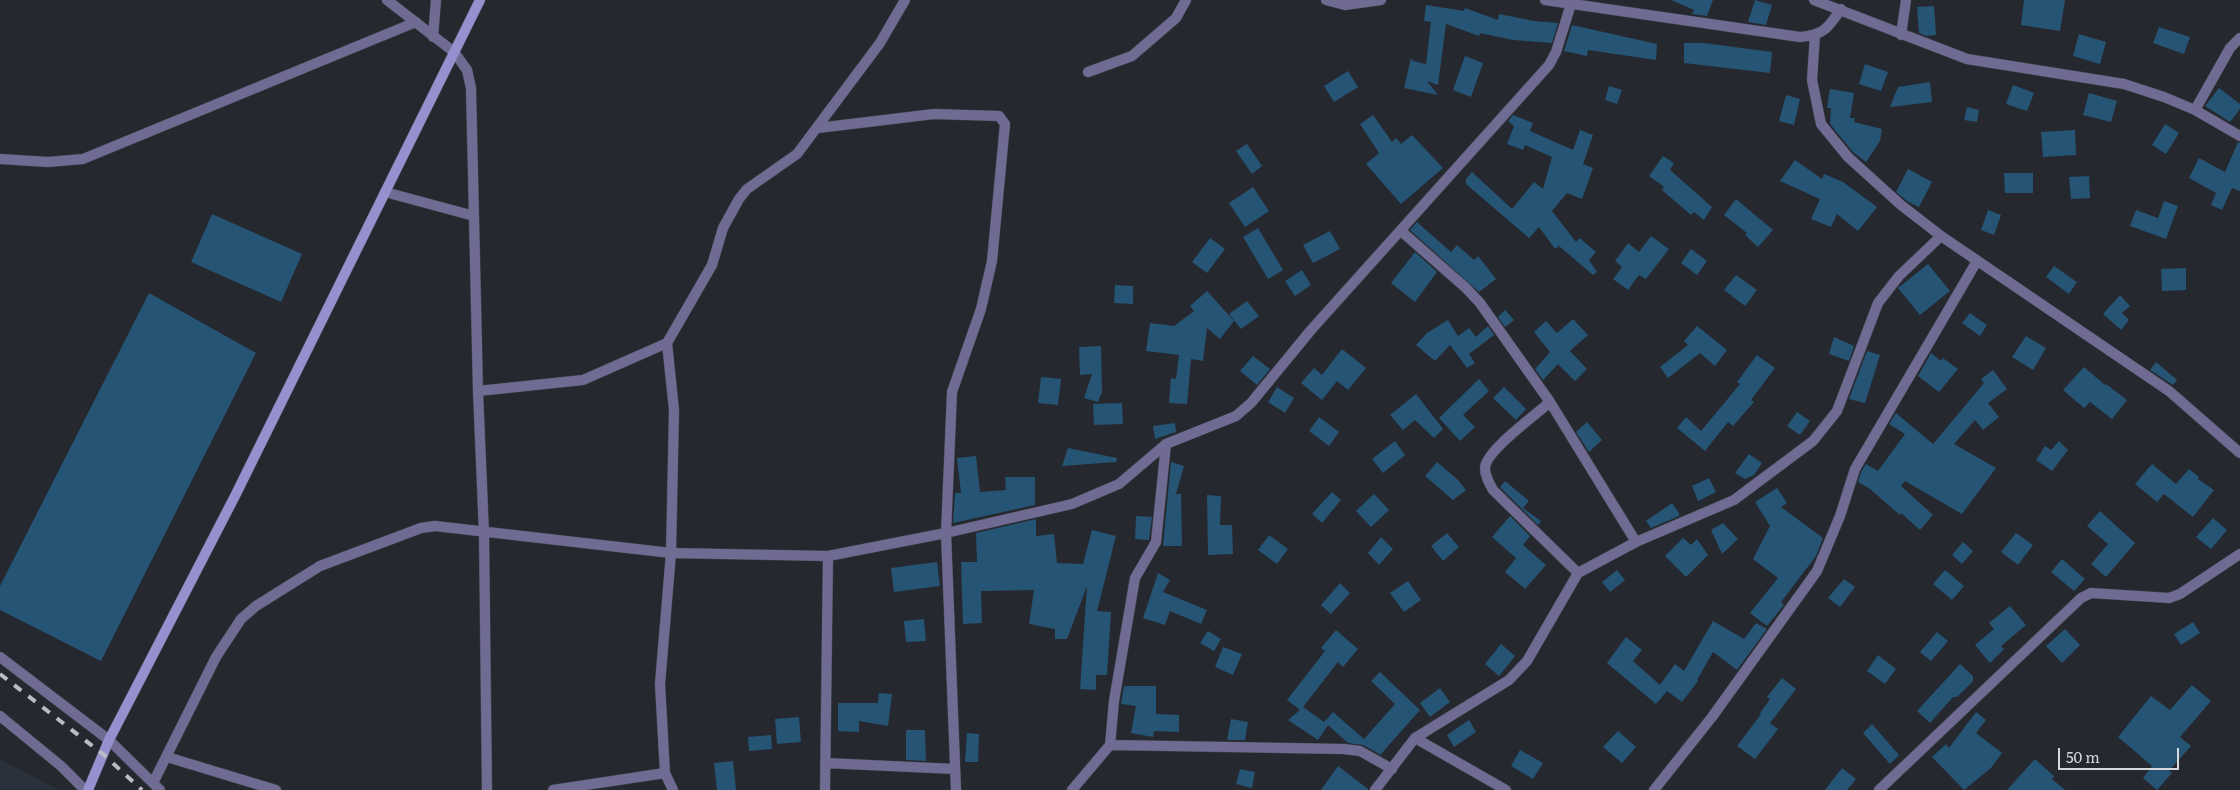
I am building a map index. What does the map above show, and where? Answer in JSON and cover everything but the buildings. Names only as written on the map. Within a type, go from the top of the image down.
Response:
[{"type":"street","points":[[387,0],[416,22],[433,38],[454,52],[467,70],[471,88],[478,391],[484,533],[487,790]]},
{"type":"street","points":[[433,38],[436,0]]},
{"type":"street","points":[[0,716],[87,790],[109,740],[236,494],[480,0]]},
{"type":"street","points":[[673,790],[665,773],[660,684],[671,553],[674,410],[667,343],[712,265],[724,228],[739,199],[747,188],[798,154],[880,43],[905,0]]},
{"type":"street","points":[[1088,72],[1132,56],[1176,18],[1186,0]]},
{"type":"street","points":[[1326,0],[1345,5],[1382,0]]},
{"type":"street","points":[[1545,0],[1800,37],[1815,35],[1828,28],[1841,9]]},
{"type":"street","points":[[1814,0],[1968,60],[2124,84],[2164,96],[2195,110],[2240,136]]},
{"type":"street","points":[[1901,35],[1906,0]]},
{"type":"street","points":[[0,657],[109,740],[157,787],[168,757],[216,656],[241,619],[256,606],[320,566],[421,528],[435,526],[671,553],[828,556],[946,533],[1072,504],[1119,484],[1166,444],[1236,416],[1251,403],[1311,330],[1549,65],[1556,52],[1570,4]]},
{"type":"street","points":[[0,159],[48,162],[83,159],[416,22]]},
{"type":"street","points":[[1815,35],[1812,80],[1821,124],[1848,157],[1901,206],[1977,261],[2169,391],[2240,453]]},
{"type":"street","points":[[2195,110],[2230,48],[2240,38]]},
{"type":"street","points":[[818,128],[934,114],[999,116],[1005,124],[992,261],[981,309],[952,392],[946,533],[956,790]]},
{"type":"street","points":[[385,192],[474,216]]},
{"type":"street","points":[[1401,230],[1466,288],[1480,303],[1550,402],[1636,542]]},
{"type":"street","points":[[1375,790],[1415,738],[1509,680],[1527,661],[1578,573],[1636,542],[1734,500],[1813,441],[1837,411],[1878,303],[1899,276],[1941,236]]},
{"type":"street","points":[[1654,790],[1712,717],[1817,571],[1840,516],[1855,469],[1977,261]]},
{"type":"street","points":[[478,391],[582,380],[667,343]]},
{"type":"street","points":[[1550,402],[1493,452],[1485,466],[1487,478],[1493,490],[1578,573]]},
{"type":"street","points":[[1072,790],[1110,745],[1114,701],[1136,578],[1156,542],[1166,444]]},
{"type":"street","points":[[1879,790],[2081,598],[2091,593],[2169,598],[2180,594],[2240,554]]},
{"type":"street","points":[[825,790],[828,556]]},
{"type":"street","points":[[1415,738],[1506,790]]},
{"type":"street","points":[[1110,745],[1344,749],[1360,752],[1392,769]]},
{"type":"street","points":[[168,757],[276,790]]},
{"type":"street","points":[[825,763],[955,769]]},
{"type":"street","points":[[553,790],[665,773]]},
{"type":"shaded area","points":[[0,759],[59,790],[0,790]]},
{"type":"railway","points":[[0,674],[104,755],[142,790]]}]
